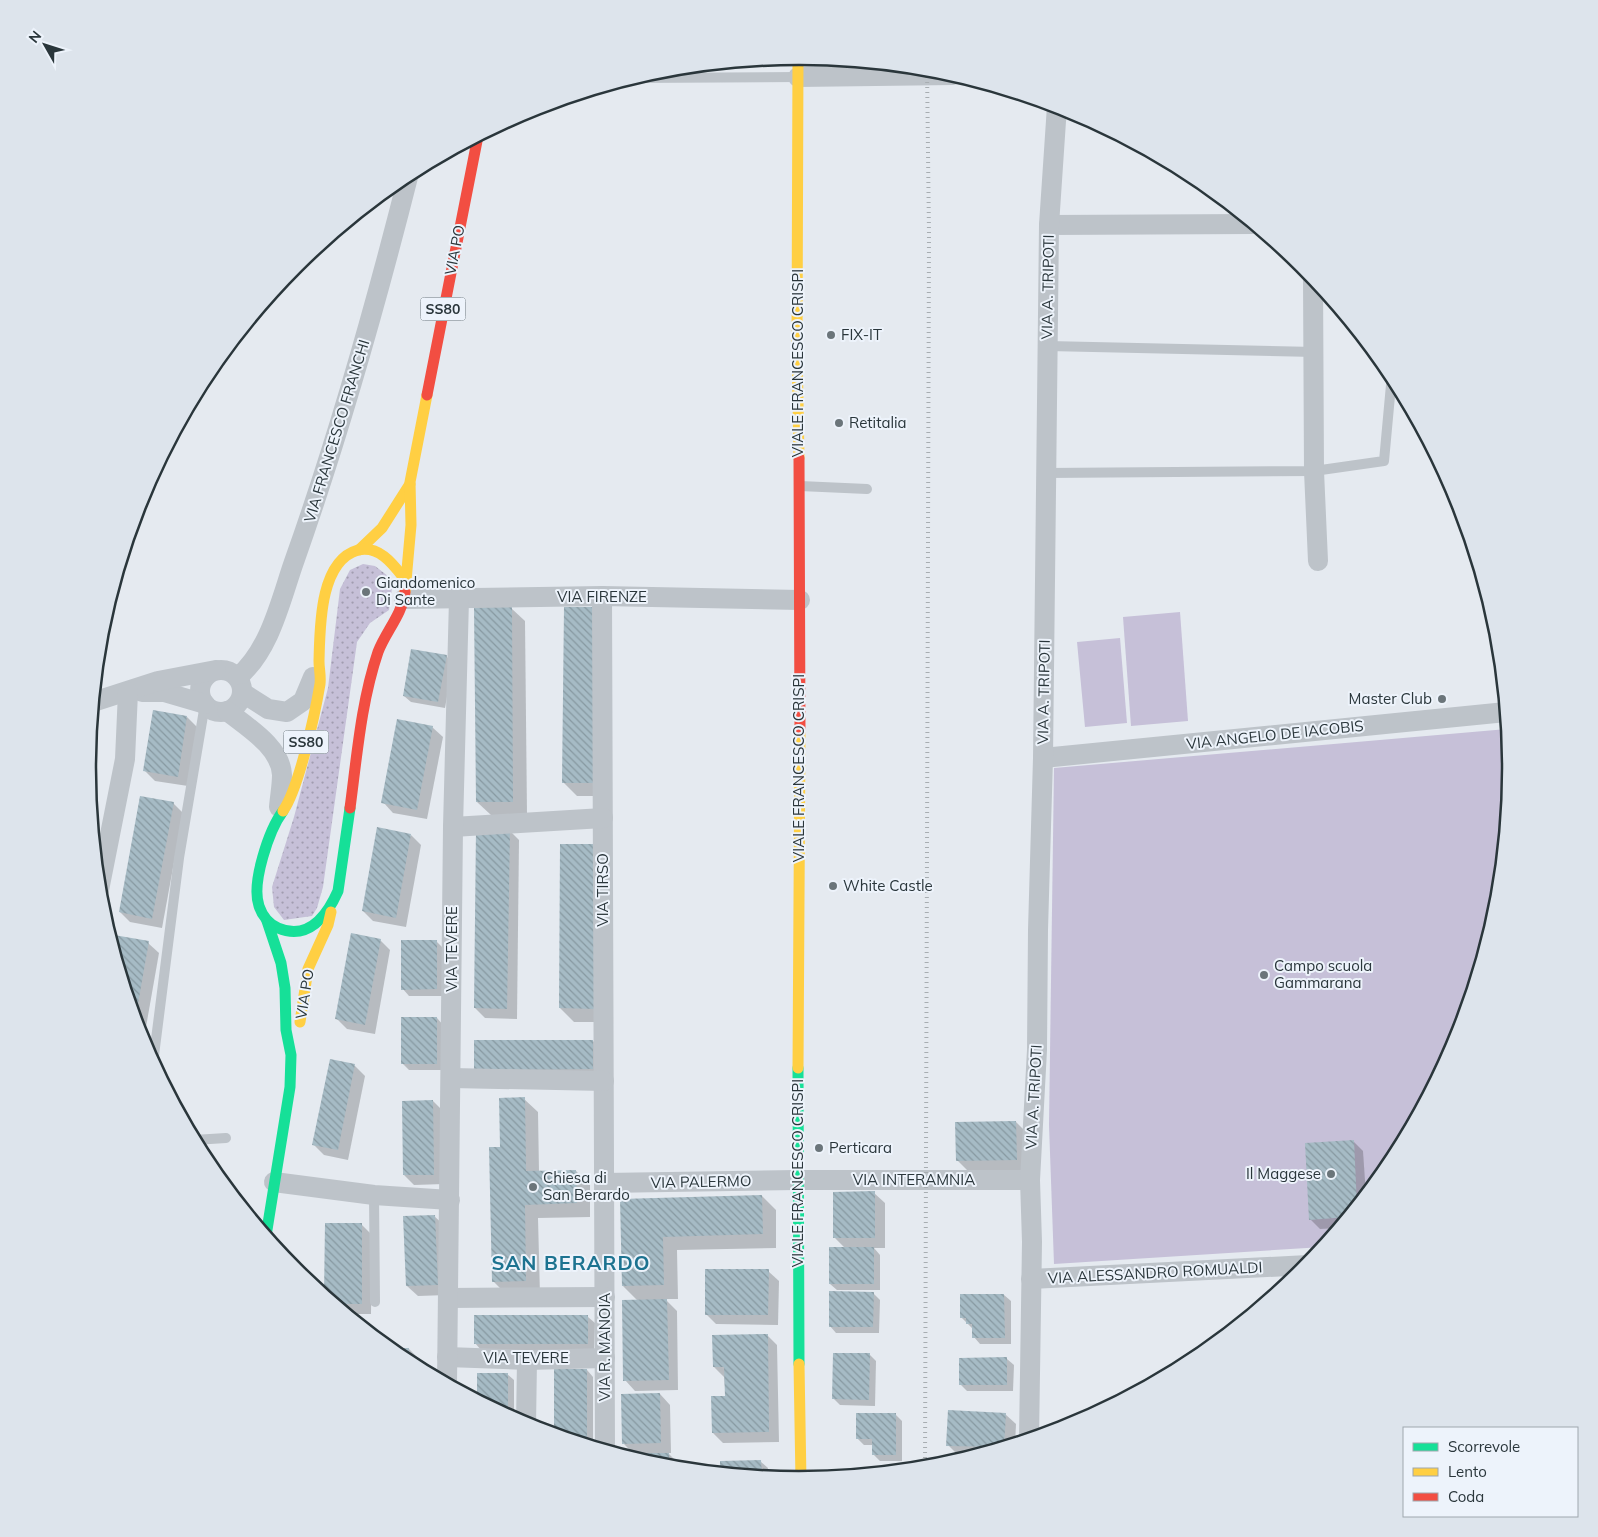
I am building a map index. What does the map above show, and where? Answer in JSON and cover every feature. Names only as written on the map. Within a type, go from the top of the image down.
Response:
[{"type":"main road","name":"VIALE FRANCESCO CRISPI","points":[[798,65],[797,346],[800,600],[797,1180],[801,1472]]},
{"type":"main road","name":"VIA PO","points":[[404,578],[411,525],[410,482],[476,144]]},
{"type":"main road","name":"VIA PO","points":[[359,550],[376,537],[389,522],[410,482]]},
{"type":"main road","points":[[359,550],[370,550],[388,557],[404,578]]},
{"type":"main road","name":"SS80","points":[[359,550],[341,561],[330,577],[325,596],[318,661],[320,680],[302,761],[288,804],[277,819],[258,876],[256,890],[262,913],[267,921],[289,933],[307,930],[316,924],[332,908],[338,891],[365,699],[379,650],[399,614],[404,599],[404,578]]},
{"type":"main road","name":"VIA PO","points":[[291,1055],[299,1031],[303,985],[311,961],[330,925],[332,908]]},
{"type":"main road","name":"VIA PO","points":[[267,921],[281,963],[286,1030],[291,1055],[290,1087],[267,1229]]},
{"type":"main road","name":"VIA PO","points":[[264,1225],[273,1189]]},
{"type":"street","points":[[798,77],[916,75]]},
{"type":"street","name":"VIA A. TRIPOTI","points":[[1029,1433],[1030,1180],[1037,1050],[1043,758],[1049,225],[1056,114]]},
{"type":"street","name":"VIA FRANCESCO FRANCHI","points":[[240,685],[271,628],[329,464],[375,306],[406,186]]},
{"type":"street","points":[[1049,225],[1244,224]]},
{"type":"street","points":[[1313,289],[1314,471],[1318,561]]},
{"type":"street","name":"VIA FIRENZE","points":[[404,599],[602,596],[800,600]]},
{"type":"street","name":"VIA TIRSO","points":[[602,596],[604,1184]]},
{"type":"street","name":"VIA TEVERE","points":[[447,1378],[452,1078],[453,827],[459,599]]},
{"type":"street","points":[[99,700],[158,681],[216,670],[228,670],[240,685],[268,709],[287,712],[303,701],[318,661]]},
{"type":"street","points":[[205,704],[201,697],[201,684],[205,678],[216,670]]},
{"type":"street","points":[[128,692],[164,692],[205,704],[214,711],[227,711],[238,705],[240,685]]},
{"type":"street","points":[[103,869],[126,759],[128,692]]},
{"type":"street","points":[[227,711],[263,740],[274,754],[282,774],[277,819]]},
{"type":"street","name":"VIA ANGELO DE IACOBIS","points":[[1043,758],[1500,713]]},
{"type":"street","points":[[453,827],[603,818]]},
{"type":"street","points":[[452,1078],[604,1081]]},
{"type":"street","name":"VIA INTERAMNIA","points":[[797,1180],[1030,1180]]},
{"type":"street","name":"VIA PALERMO","points":[[604,1184],[797,1180]]},
{"type":"street","name":"VIA R. MANOIA","points":[[604,1184],[605,1444]]},
{"type":"street","points":[[273,1189],[450,1200]]},
{"type":"street","name":"VIA ALESSANDRO ROMUALDI","points":[[1031,1279],[1296,1266]]},
{"type":"street","points":[[448,1298],[605,1297]]},
{"type":"street","name":"VIA TEVERE","points":[[447,1357],[527,1360],[605,1358]]},
{"type":"street","points":[[526,1416],[527,1360]]},
{"type":"lane","points":[[669,78],[798,77]]},
{"type":"lane","points":[[1048,346],[1315,352]]},
{"type":"lane","points":[[1046,473],[1314,471],[1384,461],[1391,389]]},
{"type":"lane","points":[[799,486],[867,489]]},
{"type":"lane","points":[[155,1050],[179,858],[205,704]]},
{"type":"lane","points":[[202,1140],[226,1138]]},
{"type":"lane","points":[[374,1195],[375,1302]]},
{"type":"shaded area","points":[[363,564],[375,566],[393,580],[389,610],[370,623],[357,642],[323,887],[317,908],[312,916],[284,920],[274,907],[272,887],[294,817],[328,688],[340,589],[350,570]]},
{"type":"shaded area","points":[[1180,612],[1188,721],[1131,726],[1123,617]]},
{"type":"shaded area","points":[[1120,638],[1127,723],[1085,727],[1077,642]]},
{"type":"shaded area","name":"Campo scuola Gammarana","points":[[1501,730],[1501,815],[1496,860],[1489,906],[1479,951],[1465,995],[1449,1038],[1430,1080],[1408,1120],[1384,1159],[1357,1197],[1313,1248],[1054,1264],[1049,1125],[1054,768]]},
{"type":"building","points":[[512,606],[513,802],[476,802],[474,607]]},
{"type":"building","points":[[564,607],[597,607],[595,783],[562,783]]},
{"type":"building","points":[[411,649],[447,655],[438,702],[403,696]]},
{"type":"building","points":[[153,710],[187,716],[178,777],[143,771]]},
{"type":"building","points":[[397,719],[433,726],[417,810],[381,803]]},
{"type":"building","points":[[140,796],[174,802],[152,919],[119,912]]},
{"type":"building","points":[[377,827],[411,834],[396,918],[362,911]]},
{"type":"building","points":[[476,829],[510,829],[507,1009],[474,1008]]},
{"type":"building","points":[[560,844],[596,844],[595,1009],[559,1008]]},
{"type":"building","points":[[351,933],[381,939],[365,1025],[335,1019]]},
{"type":"building","points":[[116,935],[149,941],[137,1007]]},
{"type":"building","points":[[401,940],[437,940],[437,989],[401,990]]},
{"type":"building","points":[[401,1017],[437,1017],[437,1064],[401,1064]]},
{"type":"building","points":[[474,1040],[593,1040],[593,1069],[474,1070]]},
{"type":"building","points":[[330,1059],[355,1064],[338,1150],[312,1145]]},
{"type":"building","name":"Chiesa di San Berardo","points":[[525,1097],[526,1171],[576,1170],[577,1203],[525,1205],[526,1281],[492,1282],[489,1147],[500,1147],[499,1098]]},
{"type":"building","points":[[433,1100],[434,1175],[403,1175],[402,1101]]},
{"type":"building","points":[[1016,1121],[1017,1160],[956,1161],[955,1122]]},
{"type":"building","name":"Il Maggese","points":[[1354,1140],[1357,1197],[1340,1218],[1309,1220],[1305,1143]]},
{"type":"building","points":[[875,1191],[875,1238],[833,1238],[833,1192]]},
{"type":"building","points":[[762,1195],[763,1234],[663,1237],[664,1285],[622,1286],[620,1199]]},
{"type":"building","points":[[435,1215],[438,1285],[406,1286],[403,1216]]},
{"type":"building","points":[[325,1223],[362,1223],[362,1304],[343,1304],[324,1287]]},
{"type":"building","points":[[829,1247],[874,1247],[874,1284],[829,1284]]},
{"type":"building","points":[[705,1269],[769,1269],[768,1315],[705,1315]]},
{"type":"building","points":[[829,1291],[874,1292],[873,1327],[829,1327]]},
{"type":"building","points":[[960,1294],[1004,1294],[1005,1338],[972,1338],[972,1324],[966,1324],[966,1318],[960,1318]]},
{"type":"building","points":[[667,1299],[669,1380],[623,1381],[622,1300]]},
{"type":"building","points":[[474,1315],[588,1315],[588,1344],[474,1344]]},
{"type":"building","points":[[768,1334],[769,1432],[712,1433],[711,1396],[725,1396],[724,1367],[713,1367],[712,1335]]},
{"type":"building","points":[[401,1348],[409,1348],[409,1354]]},
{"type":"building","points":[[833,1353],[870,1353],[869,1400],[832,1399]]},
{"type":"building","points":[[1007,1357],[1007,1385],[959,1385],[959,1358]]},
{"type":"building","points":[[554,1369],[587,1369],[587,1439],[554,1427]]},
{"type":"building","points":[[477,1373],[508,1373],[508,1408],[477,1393]]},
{"type":"building","points":[[660,1393],[661,1443],[622,1444],[621,1394]]},
{"type":"building","points":[[948,1410],[1006,1413],[1004,1441],[985,1447],[946,1446]]},
{"type":"building","points":[[856,1413],[896,1413],[896,1455],[872,1455],[872,1439],[856,1439]]},
{"type":"building","points":[[640,1453],[669,1453],[669,1459]]},
{"type":"building","points":[[761,1460],[762,1470],[720,1467],[720,1461]]},
{"type":"railway","points":[[925,1460],[929,234],[927,77]]},
{"type":"traffic: fast","points":[[283,811],[267,843],[259,871],[257,896],[259,906],[266,919],[278,928],[298,931],[307,929],[315,924],[328,909],[338,891],[350,808]]},
{"type":"traffic: fast","points":[[267,921],[281,963],[285,988],[286,1030],[291,1055],[290,1087],[267,1229]]},
{"type":"traffic: fast","points":[[798,1068],[799,1364]]},
{"type":"traffic: slow","points":[[798,65],[797,346],[799,458]]},
{"type":"traffic: slow","points":[[405,592],[411,525],[410,482],[427,395]]},
{"type":"traffic: slow","points":[[359,550],[382,528],[410,484]]},
{"type":"traffic: slow","points":[[283,811],[295,786],[306,750],[320,681],[321,615],[324,598],[336,567],[345,557],[358,550],[366,549],[385,557],[404,578]]},
{"type":"traffic: slow","points":[[798,1068],[800,732]]},
{"type":"traffic: slow","points":[[300,1022],[308,969],[328,925],[331,912]]},
{"type":"traffic: slow","points":[[799,1364],[801,1472]]},
{"type":"traffic: jam","points":[[427,395],[476,144]]},
{"type":"traffic: jam","points":[[799,458],[800,732]]},
{"type":"traffic: jam","points":[[350,808],[367,690],[381,644],[401,608],[405,592]]},
{"type":"place","name":"FIX-IT","points":[[831,335]]},
{"type":"place","name":"Retitalia","points":[[839,423]]},
{"type":"place","name":"Giandomenico Di Sante","points":[[366,592]]},
{"type":"place","name":"Master Club","points":[[1442,699]]},
{"type":"place","name":"White Castle","points":[[833,886]]},
{"type":"place","name":"Campo scuola Gammarana","points":[[1264,975]]},
{"type":"place","name":"Perticara","points":[[819,1148]]},
{"type":"place","name":"Il Maggese","points":[[1331,1174]]},
{"type":"place","name":"Chiesa di San Berardo","points":[[533,1187]]},
{"type":"district","name":"SAN BERARDO","points":[[571,1263]]}]
